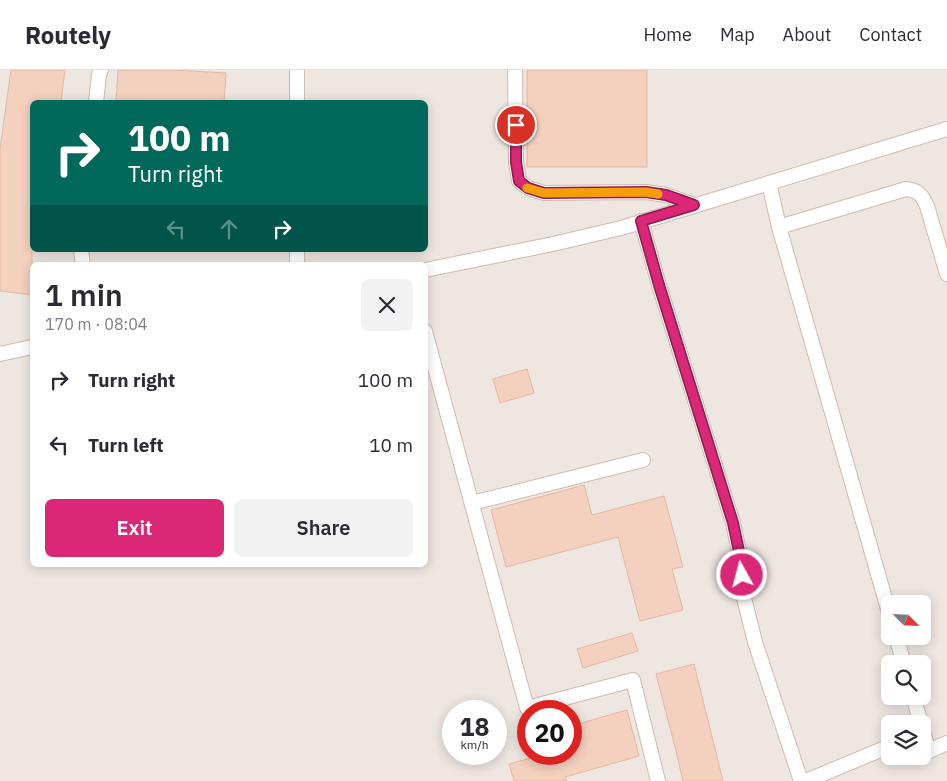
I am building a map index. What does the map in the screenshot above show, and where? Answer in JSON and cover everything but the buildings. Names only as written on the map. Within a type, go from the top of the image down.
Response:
[{"type":"lane","points":[[96,100],[101,70]]},
{"type":"lane","points":[[297,70],[297,100]]},
{"type":"lane","points":[[515,70],[516,162],[519,181],[528,188],[544,193],[646,192],[666,195],[694,205]]},
{"type":"lane","points":[[428,269],[553,244],[620,228],[947,129]]},
{"type":"lane","points":[[769,183],[779,227],[884,595]]},
{"type":"lane","points":[[779,227],[906,189],[916,191],[922,196],[927,206],[947,274]]},
{"type":"lane","points":[[641,221],[733,523],[740,556],[743,594],[755,642],[801,781]]},
{"type":"lane","points":[[428,341],[527,708],[633,680],[658,781]]},
{"type":"lane","points":[[0,354],[30,347]]},
{"type":"lane","points":[[472,503],[643,460]]},
{"type":"lane","points":[[931,749],[947,743]]},
{"type":"lane","points":[[806,781],[881,750]]},
{"type":"shaded area","points":[[0,70],[947,70],[947,781],[0,781]]},
{"type":"slow traffic","points":[[527,188],[544,193],[646,192],[658,194]]},
{"type":"route","points":[[516,125],[516,162],[519,181],[528,188],[544,193],[646,192],[666,195],[694,205],[641,221],[733,523],[742,575]]}]
